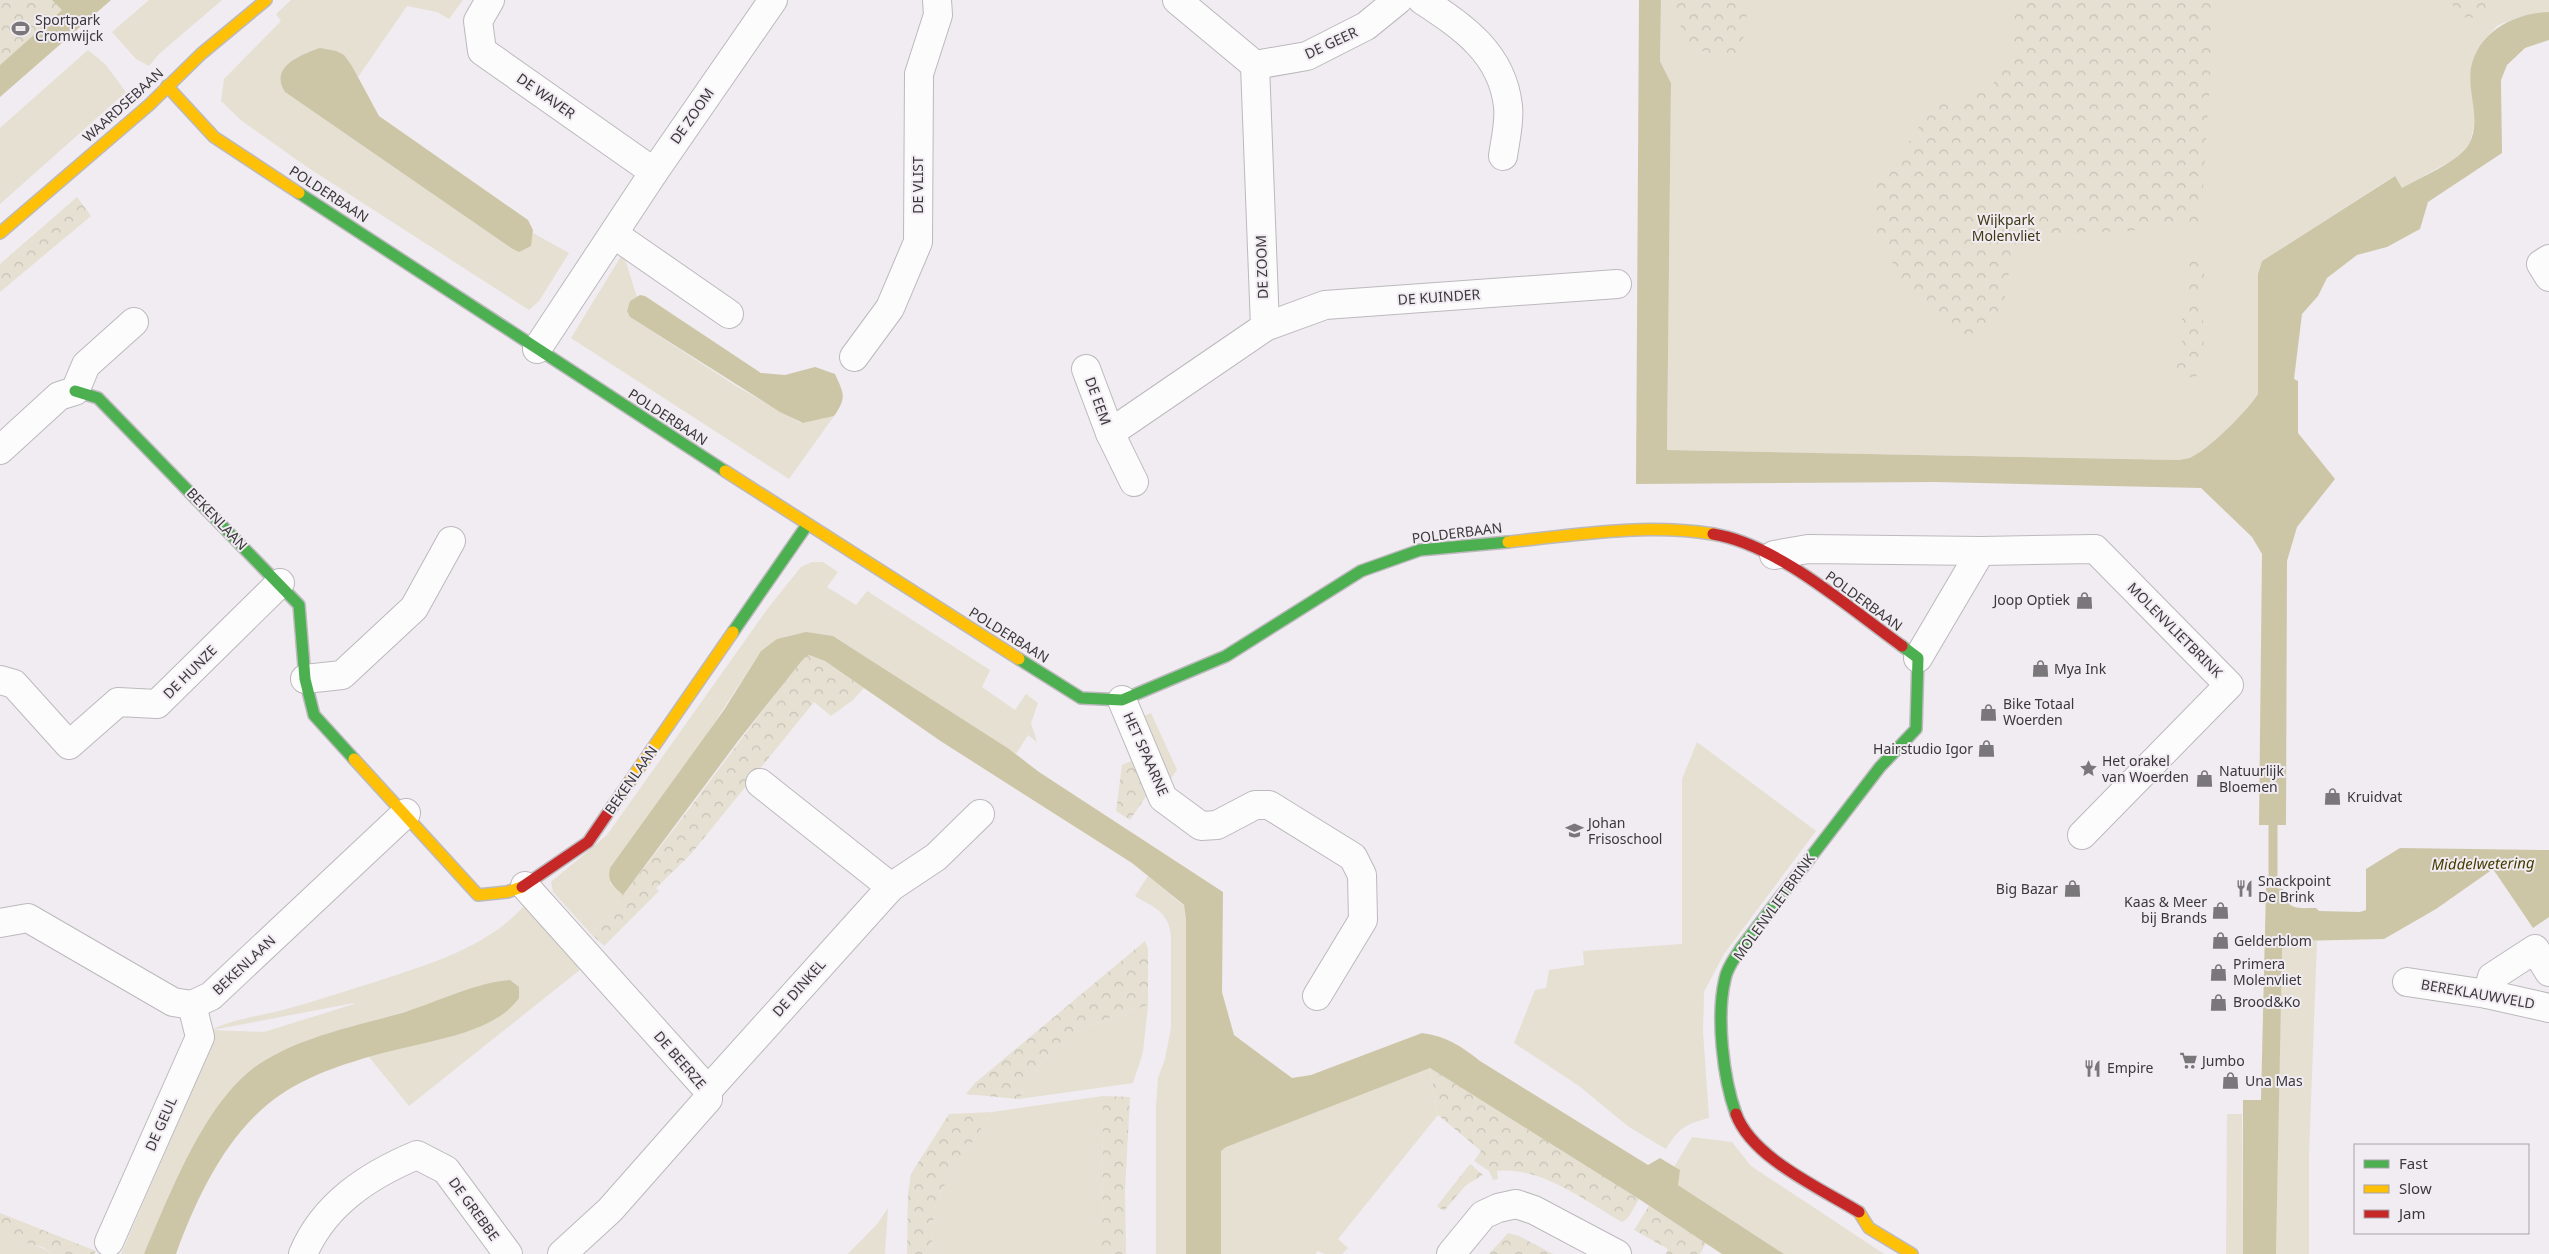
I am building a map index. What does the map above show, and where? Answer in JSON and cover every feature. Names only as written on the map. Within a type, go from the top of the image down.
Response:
[{"type":"street","name":"WAARDSEBAAN","points":[[0,233],[149,105],[167,86],[266,0]]},
{"type":"street","name":"DE WAVER","points":[[490,0],[478,20],[482,51],[654,172]]},
{"type":"street","name":"DE ZOOM","points":[[537,349],[615,235],[654,172],[773,0]]},
{"type":"street","name":"DE VLIST","points":[[854,357],[890,308],[918,242],[919,74],[938,15],[937,0]]},
{"type":"street","points":[[1177,0],[1255,65]]},
{"type":"street","name":"DE GEER","points":[[1255,65],[1307,56],[1366,26],[1398,0]]},
{"type":"street","points":[[1422,0],[1464,27],[1498,67],[1508,107],[1504,156]]},
{"type":"street","name":"DE ZOOM","points":[[1255,65],[1264,327]]},
{"type":"street","name":"POLDERBAAN","points":[[167,86],[214,137],[807,525],[1081,698],[1122,700],[1226,656],[1361,571],[1420,550],[1632,530],[1688,530],[1725,536],[1774,555],[1918,658]]},
{"type":"street","points":[[615,235],[729,314]]},
{"type":"street","points":[[2549,259],[2541,264],[2549,276]]},
{"type":"street","name":"DE KUINDER","points":[[1264,327],[1325,305],[1617,284]]},
{"type":"street","points":[[0,450],[60,396],[76,391],[86,365],[134,322]]},
{"type":"street","points":[[1134,482],[1110,433],[1264,327]]},
{"type":"street","name":"DE EEM","points":[[1086,369],[1110,433]]},
{"type":"street","name":"BEKENLAAN","points":[[76,391],[98,398],[280,583],[299,605],[305,679],[314,715],[406,813],[478,895],[507,892],[525,886],[588,842],[807,525]]},
{"type":"street","points":[[305,679],[342,674],[414,608],[451,540]]},
{"type":"street","name":"MOLENVLIETBRINK","points":[[1774,555],[1808,549],[1981,551],[2095,549],[2229,685],[2082,835]]},
{"type":"street","name":"MOLENVLIETBRINK","points":[[1912,1254],[1869,1228],[1860,1213],[1766,1152],[1746,1134],[1733,1103],[1726,1075],[1723,1016],[1724,980],[1740,948],[1880,767],[1916,730],[1918,658],[1981,551]]},
{"type":"street","name":"DE HUNZE","points":[[0,680],[14,684],[69,745],[118,702],[157,704],[280,583]]},
{"type":"street","name":"HET SPAARNE","points":[[1122,700],[1163,798],[1201,826],[1217,825],[1255,805],[1269,806],[1353,857],[1362,875],[1363,920],[1317,996]]},
{"type":"street","points":[[760,783],[890,887]]},
{"type":"street","name":"BEKENLAAN","points":[[192,1005],[211,996],[406,813]]},
{"type":"street","name":"DE DINKEL","points":[[708,1090],[890,887],[936,857],[980,814]]},
{"type":"street","name":"DE BEERZE","points":[[525,886],[708,1090],[708,1099],[610,1210],[562,1254]]},
{"type":"street","points":[[0,923],[28,918],[173,1002],[192,1005]]},
{"type":"street","points":[[2487,994],[2492,977],[2535,950],[2549,972]]},
{"type":"street","name":"BEREKLAUWVELD","points":[[2408,982],[2487,994],[2549,1008]]},
{"type":"street","name":"DE GEUL","points":[[109,1242],[200,1037],[192,1005]]},
{"type":"street","name":"DE GREBBE","points":[[303,1254],[310,1236],[345,1196],[383,1169],[417,1155],[446,1170],[508,1254]]},
{"type":"street","points":[[1451,1254],[1482,1215],[1498,1208],[1516,1204],[1534,1210],[1617,1254]]},
{"type":"green space","name":"Sportpark Cromwijck","points":[[0,0],[52,0],[63,10],[0,65]]},
{"type":"green space","points":[[149,0],[222,0],[159,54],[149,66],[136,59],[112,32]]},
{"type":"green space","points":[[291,0],[463,0],[449,19],[437,12],[407,6],[358,77],[352,66],[285,92],[511,248],[530,246],[533,233],[569,253],[539,301],[529,310],[307,167],[242,121],[221,101],[224,79],[281,21],[276,14]]},
{"type":"green space","name":"Wijkpark Molenvliet","points":[[1661,0],[2549,0],[2549,12],[2514,19],[2498,25],[2483,41],[2474,126],[2469,145],[2456,158],[2402,188],[2394,176],[2262,261],[2258,274],[2258,394],[2238,418],[2209,445],[2193,456],[2178,460],[1667,450],[1671,83],[1660,61]]},
{"type":"green space","points":[[1678,0],[1749,0],[1741,54],[1717,55],[1688,47],[1675,11]]},
{"type":"green space","points":[[2015,0],[2215,0],[2201,222],[2130,231],[2031,234],[2011,260],[2004,302],[1987,328],[1965,336],[1903,280],[1877,236],[1875,181],[1911,139],[1934,104],[1989,90],[2014,51]]},
{"type":"green space","points":[[2451,0],[2505,0],[2472,18],[2457,17]]},
{"type":"green space","points":[[88,50],[105,64],[126,92],[0,204],[0,128]]},
{"type":"green space","points":[[77,197],[91,216],[0,292],[0,264]]},
{"type":"green space","points":[[623,253],[637,297],[630,301],[627,311],[630,317],[736,386],[799,422],[803,423],[834,416],[789,479],[571,338]]},
{"type":"green space","points":[[2192,254],[2202,256],[2204,268],[2202,302],[2203,353],[2202,363],[2195,378],[2181,376],[2175,368],[2182,342],[2182,318],[2190,283],[2187,260]]},
{"type":"green space","points":[[812,562],[823,562],[838,572],[827,587],[856,605],[867,591],[990,670],[982,687],[1015,710],[1026,694],[1038,703],[1031,723],[1037,742],[1028,735],[1016,754],[833,636],[795,634],[779,640],[761,651],[610,883],[623,895],[591,934],[553,892],[551,882],[607,835],[768,608],[801,567]]},
{"type":"green space","points":[[809,655],[825,661],[864,688],[853,700],[831,716],[814,702],[691,854],[656,888],[659,891],[604,946],[591,934],[804,657]]},
{"type":"green space","points":[[1151,713],[1177,770],[1167,784],[1138,718]]},
{"type":"green space","points":[[1697,742],[1816,831],[1724,954],[1704,992],[1703,1031],[1709,1118],[1694,1122],[1683,1128],[1666,1149],[1629,1127],[1579,1086],[1514,1043],[1535,990],[1546,988],[1549,970],[1584,965],[1583,951],[1682,944],[1682,779]]},
{"type":"green space","points":[[1138,758],[1151,789],[1130,820],[1116,811],[1122,765]]},
{"type":"green space","points":[[1148,876],[1184,906],[1186,919],[1186,1254],[1156,1254],[1156,1106],[1158,1078],[1165,1059],[1171,1028],[1171,937],[1170,928],[1164,916],[1154,907],[1135,896]]},
{"type":"green space","points":[[524,906],[581,969],[409,1106],[369,1057],[478,1027],[481,985],[423,1006],[338,1030],[293,1046],[272,1056],[253,1068],[237,1082],[208,1120],[184,1164],[144,1254],[121,1254],[191,1093],[188,1079],[210,1031],[212,1030],[218,1027],[236,1021],[295,1007],[420,967],[458,952],[493,932]],"holes":[[[354,1003],[264,1032],[212,1030]]]},
{"type":"green space","points":[[1145,941],[1148,949],[1148,1005],[1094,1024],[1069,1038],[1042,1061],[1019,1099],[966,1094],[975,1083]]},
{"type":"green space","points":[[2293,941],[2317,941],[2309,1155],[2309,1254],[2276,1254],[2281,950]]},
{"type":"green space","points":[[1148,1005],[1143,1052],[1133,1083],[1019,1099],[1042,1061],[1069,1038],[1094,1024]]},
{"type":"green space","points":[[1430,1068],[1438,1115],[1338,1239],[1348,1248],[1342,1254],[1325,1254],[1317,1251],[1316,1254],[1221,1254],[1221,1150],[1231,1143]]},
{"type":"green space","points":[[1430,1068],[1639,1199],[1628,1218],[1622,1222],[1578,1195],[1546,1179],[1530,1174],[1497,1171],[1498,1179],[1493,1180],[1489,1171],[1474,1161],[1481,1151],[1438,1115]]},
{"type":"green space","points":[[1103,1096],[1102,1254],[931,1254],[934,1212],[942,1189],[992,1112]]},
{"type":"green space","points":[[1103,1096],[1130,1097],[1125,1191],[1126,1254],[1102,1254]]},
{"type":"green space","points":[[992,1112],[942,1189],[934,1212],[931,1254],[907,1254],[908,1193],[911,1174],[949,1114]]},
{"type":"green space","points":[[2227,1114],[2242,1114],[2243,1254],[2226,1254]]},
{"type":"green space","points":[[1692,1137],[1732,1142],[1751,1166],[1884,1254],[1784,1254],[1678,1185],[1674,1167]]},
{"type":"green space","points":[[1470,1164],[1483,1175],[1466,1185],[1444,1211],[1437,1206]]},
{"type":"green space","points":[[1649,1206],[1706,1243],[1700,1254],[1666,1254],[1668,1249],[1634,1230]]},
{"type":"green space","points":[[888,1208],[885,1254],[848,1254],[878,1223]]},
{"type":"green space","points":[[0,1213],[96,1251],[94,1254],[52,1254],[43,1247],[10,1239],[0,1231]]},
{"type":"green space","points":[[0,1231],[13,1238],[40,1247],[52,1254],[0,1254]]},
{"type":"green space","points":[[1508,1233],[1519,1236],[1553,1254],[1489,1254]]},
{"type":"water","points":[[52,0],[111,0],[0,97],[0,65],[62,10]]},
{"type":"water","points":[[1639,0],[1661,0],[1660,61],[1671,83],[1667,450],[2178,460],[2191,457],[2209,445],[2238,418],[2258,394],[2258,274],[2262,261],[2395,176],[2402,188],[2457,157],[2469,144],[2473,135],[2474,116],[2470,77],[2475,55],[2481,44],[2500,26],[2511,20],[2536,13],[2549,12],[2549,40],[2525,48],[2507,65],[2501,80],[2502,153],[2428,202],[2420,229],[2387,247],[2357,255],[2327,278],[2318,296],[2302,314],[2294,379],[2298,381],[2298,433],[2335,479],[2297,527],[2287,561],[2286,825],[2259,825],[2262,554],[2252,537],[2201,488],[1935,482],[1636,484]]},
{"type":"water","points":[[320,48],[336,51],[344,55],[379,116],[528,220],[533,230],[531,246],[519,252],[511,248],[285,92],[281,83],[284,69],[296,58]]},
{"type":"water","points":[[640,295],[645,296],[761,373],[785,375],[815,367],[835,374],[843,395],[838,410],[834,416],[803,423],[780,412],[630,317],[627,311],[630,301]]},
{"type":"water","points":[[806,632],[833,636],[1009,749],[1039,772],[1223,892],[1222,992],[1234,1035],[1292,1078],[1311,1075],[1422,1033],[1446,1039],[1648,1165],[1660,1158],[1680,1170],[1678,1185],[1784,1254],[1722,1254],[1639,1199],[1430,1068],[1226,1147],[1221,1151],[1221,1254],[1186,1254],[1186,919],[1184,905],[1132,863],[942,742],[825,661],[809,655],[804,658],[738,741],[623,895],[610,880],[610,868],[724,710],[761,651],[777,639]]},
{"type":"water","name":"Middelwetering","points":[[2400,848],[2549,850],[2549,917],[2533,928],[2493,869],[2436,909],[2384,939],[2294,941],[2282,949],[2276,1254],[2243,1254],[2243,1100],[2261,1100],[2266,887],[2283,889],[2287,901],[2293,907],[2316,908],[2319,911],[2360,912],[2366,910],[2366,869]]},
{"type":"water","points":[[510,980],[519,987],[519,998],[501,1016],[477,1028],[451,1037],[372,1056],[336,1067],[286,1091],[248,1123],[232,1142],[206,1185],[176,1254],[144,1254],[177,1178],[205,1125],[240,1080],[259,1064],[276,1054],[311,1039],[405,1012],[483,985]]},
{"type":"waterway","points":[[2273,825],[2273,888]]},
{"type":"traffic: fast","points":[[299,193],[725,471]]},
{"type":"traffic: fast","points":[[75,391],[98,398],[299,605],[305,679],[314,715],[354,759]]},
{"type":"traffic: fast","points":[[733,632],[807,525]]},
{"type":"traffic: fast","points":[[1019,659],[1081,698],[1122,700],[1226,656],[1361,571],[1420,550],[1508,542]]},
{"type":"traffic: fast","points":[[1736,1114],[1731,1099],[1722,1047],[1721,1011],[1726,975],[1741,948],[1880,767],[1916,729],[1918,658],[1902,646]]},
{"type":"traffic: slow","points":[[0,233],[149,105],[201,54],[266,0]]},
{"type":"traffic: slow","points":[[167,86],[214,137],[299,193]]},
{"type":"traffic: slow","points":[[725,471],[1019,659]]},
{"type":"traffic: slow","points":[[1508,542],[1610,531],[1662,530],[1713,534]]},
{"type":"traffic: slow","points":[[612,807],[733,632]]},
{"type":"traffic: slow","points":[[354,759],[478,895],[507,892],[522,887]]},
{"type":"traffic: slow","points":[[1859,1212],[1869,1228],[1912,1254]]},
{"type":"traffic: jam","points":[[1713,534],[1737,540],[1762,550],[1787,564],[1836,596],[1902,646]]},
{"type":"traffic: jam","points":[[522,887],[588,842],[612,807]]},
{"type":"traffic: jam","points":[[1736,1114],[1744,1130],[1772,1158],[1807,1182],[1859,1212]]},
{"type":"place","name":"Sportpark Cromwijck","points":[[21,28]]},
{"type":"place","name":"Joop Optiek","points":[[2084,600]]},
{"type":"place","name":"Mya Ink","points":[[2040,669]]},
{"type":"place","name":"Bike Totaal Woerden","points":[[1989,712]]},
{"type":"place","name":"Hairstudio Igor","points":[[1987,749]]},
{"type":"place","name":"Het orakel van Woerden","points":[[2088,769]]},
{"type":"place","name":"Natuurlijk Bloemen","points":[[2205,779]]},
{"type":"place","name":"Kruidvat","points":[[2333,797]]},
{"type":"place","name":"Johan Frisoschool","points":[[1574,831]]},
{"type":"place","name":"Big Bazar","points":[[2072,889]]},
{"type":"place","name":"Snackpoint De Brink","points":[[2244,889]]},
{"type":"place","name":"Kaas & Meer bij Brands","points":[[2221,910]]},
{"type":"place","name":"Gelderblom","points":[[2220,941]]},
{"type":"place","name":"Primera Molenvliet","points":[[2219,972]]},
{"type":"place","name":"Brood&Ko","points":[[2219,1002]]},
{"type":"place","name":"Jumbo","points":[[2188,1061]]},
{"type":"place","name":"Empire","points":[[2093,1068]]},
{"type":"place","name":"Una Mas","points":[[2231,1081]]}]
